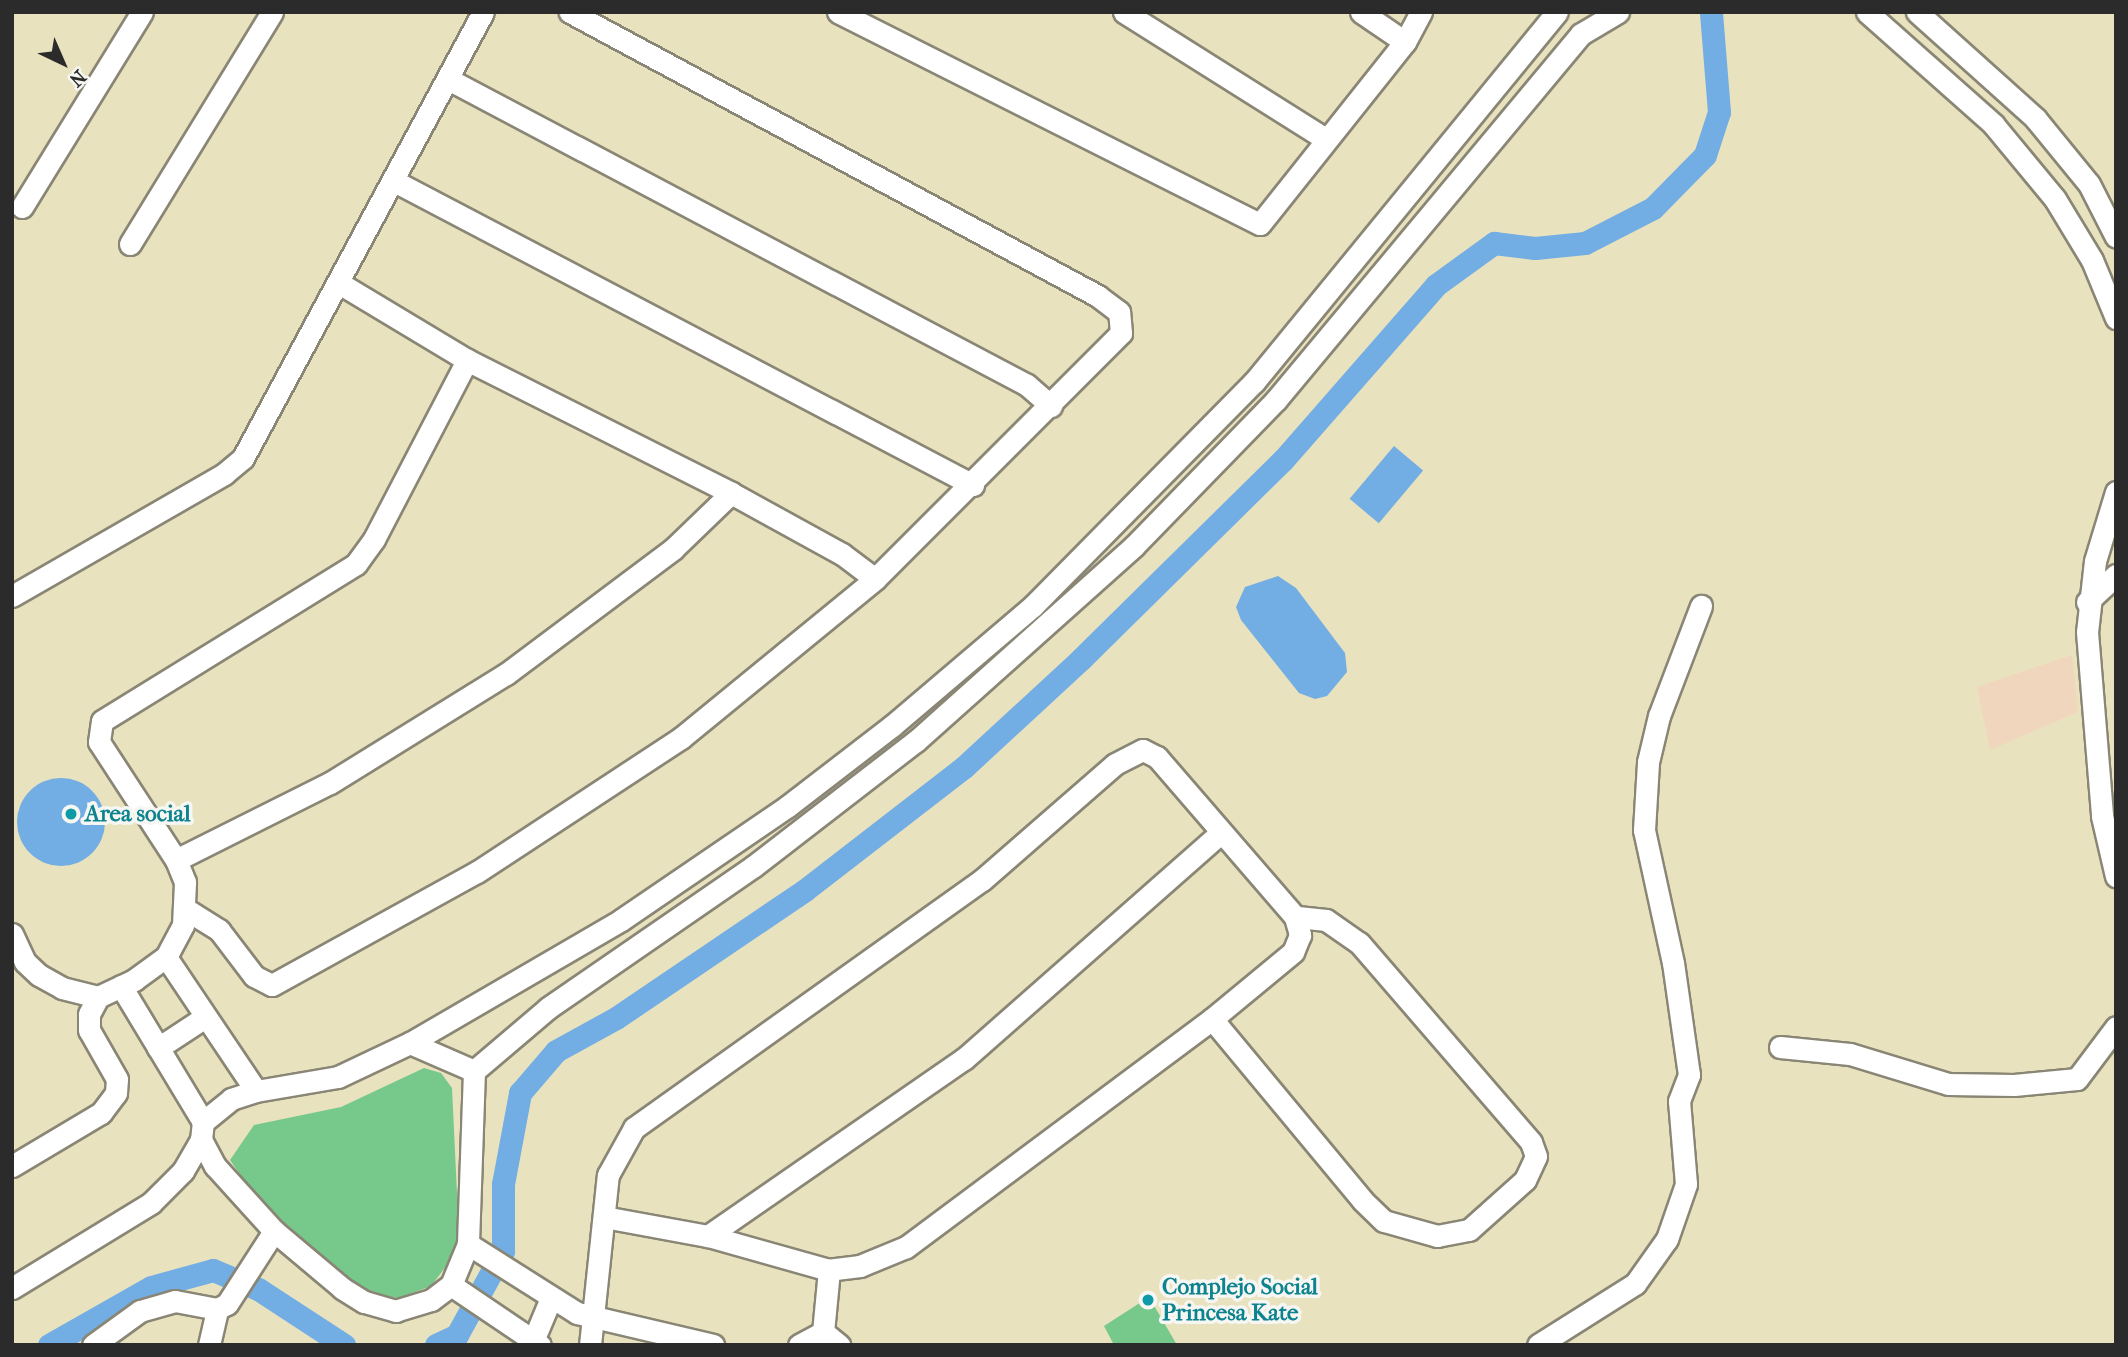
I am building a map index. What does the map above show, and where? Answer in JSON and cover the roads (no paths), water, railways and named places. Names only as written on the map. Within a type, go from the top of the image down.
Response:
[{"type":"street","points":[[22,207],[142,12]]},
{"type":"street","points":[[130,244],[272,12]]},
{"type":"street","points":[[12,597],[234,467],[253,445],[483,12]]},
{"type":"street","points":[[187,910],[225,935],[259,980],[279,983],[477,872],[681,738],[875,579],[1117,340],[1123,325],[1115,308],[570,12]]},
{"type":"street","points":[[838,12],[1260,224],[1405,43],[1421,12]]},
{"type":"street","points":[[1124,12],[1326,139]]},
{"type":"street","points":[[1361,12],[1405,43]]},
{"type":"street","points":[[12,1288],[151,1203],[183,1171],[202,1131],[231,1099],[256,1091],[338,1077],[410,1043],[621,920],[789,806],[892,726],[1033,606],[1254,382],[1557,12]]},
{"type":"street","points":[[121,986],[202,1131],[215,1166],[274,1231],[364,1302],[396,1311],[431,1300],[451,1285],[468,1244],[474,1071],[548,1007],[754,866],[916,741],[1134,547],[1276,400],[1581,34],[1618,12]]},
{"type":"street","points":[[1867,12],[1993,124],[2054,199],[2092,260],[2116,318]]},
{"type":"street","points":[[1917,12],[2035,118],[2089,184],[2116,237]]},
{"type":"street","points":[[448,79],[1027,385],[1051,406]]},
{"type":"street","points":[[394,181],[973,485]]},
{"type":"street","points":[[339,283],[467,360],[731,493],[842,554],[875,579]]},
{"type":"street","points":[[12,1166],[101,1113],[116,1093],[117,1079],[89,1030],[89,1014],[98,997],[121,986],[166,957],[179,937],[187,910],[185,882],[176,860],[100,743],[102,721],[356,564],[467,360]]},
{"type":"street","points":[[2116,492],[2087,602],[2102,816],[2116,876]]},
{"type":"street","points":[[176,860],[330,783],[506,674],[673,549],[731,493]]},
{"type":"street","points":[[2087,602],[2116,575]]},
{"type":"street","points":[[1538,1345],[1635,1284],[1667,1239],[1686,1184],[1679,1101],[1689,1075],[1644,830],[1648,762],[1659,716],[1701,606]]},
{"type":"street","points":[[590,1345],[608,1175],[620,1149],[653,1111],[982,880],[1131,752],[1143,750],[1157,757],[1295,917],[1300,935],[1293,952],[1212,1018],[906,1247],[860,1266],[829,1270],[708,1236],[604,1217]]},
{"type":"street","points":[[708,1236],[964,1059],[1220,833]]},
{"type":"street","points":[[1212,1018],[1363,1201],[1384,1221],[1437,1236],[1469,1230],[1525,1180],[1536,1156],[1531,1142],[1359,943],[1326,920],[1295,917]]},
{"type":"street","points":[[12,934],[19,966],[50,983],[98,997]]},
{"type":"street","points":[[166,957],[256,1091]]},
{"type":"street","points":[[158,1048],[205,1017]]},
{"type":"street","points":[[1780,1047],[1850,1054],[1948,1084],[2014,1085],[2077,1079],[2116,1027]]},
{"type":"street","points":[[410,1043],[474,1071]]},
{"type":"street","points":[[93,1345],[152,1308],[175,1301],[217,1310],[228,1304],[274,1231]]},
{"type":"street","points":[[468,1244],[551,1298],[593,1319],[713,1345]]},
{"type":"street","points":[[799,1345],[831,1338],[829,1270]]},
{"type":"street","points":[[451,1285],[537,1343],[551,1298]]},
{"type":"street","points":[[209,1345],[217,1310]]},
{"type":"water","points":[[1394,446],[1423,470],[1379,523],[1350,499]]},
{"type":"water","points":[[1278,576],[1296,588],[1345,653],[1347,672],[1327,696],[1315,699],[1299,693],[1241,620],[1236,607],[1245,587]]},
{"type":"water","points":[[52,778],[70,778],[86,785],[98,797],[105,813],[105,831],[98,847],[86,859],[70,866],[52,866],[36,859],[24,847],[17,831],[17,813],[24,797],[36,785]]},
{"type":"waterway","points":[[436,1345],[457,1335],[503,1251],[503,1184],[520,1093],[556,1051],[616,1018],[805,890],[963,768],[1082,658],[1283,460],[1436,285],[1494,243],[1535,248],[1585,243],[1653,208],[1705,155],[1719,112],[1711,12]]},
{"type":"waterway","points":[[49,1345],[151,1287],[213,1270],[258,1289],[344,1345]]},
{"type":"place","name":"Area social","points":[[71,814]]},
{"type":"place","name":"Complejo Social Princesa Kate","points":[[1148,1300]]}]
